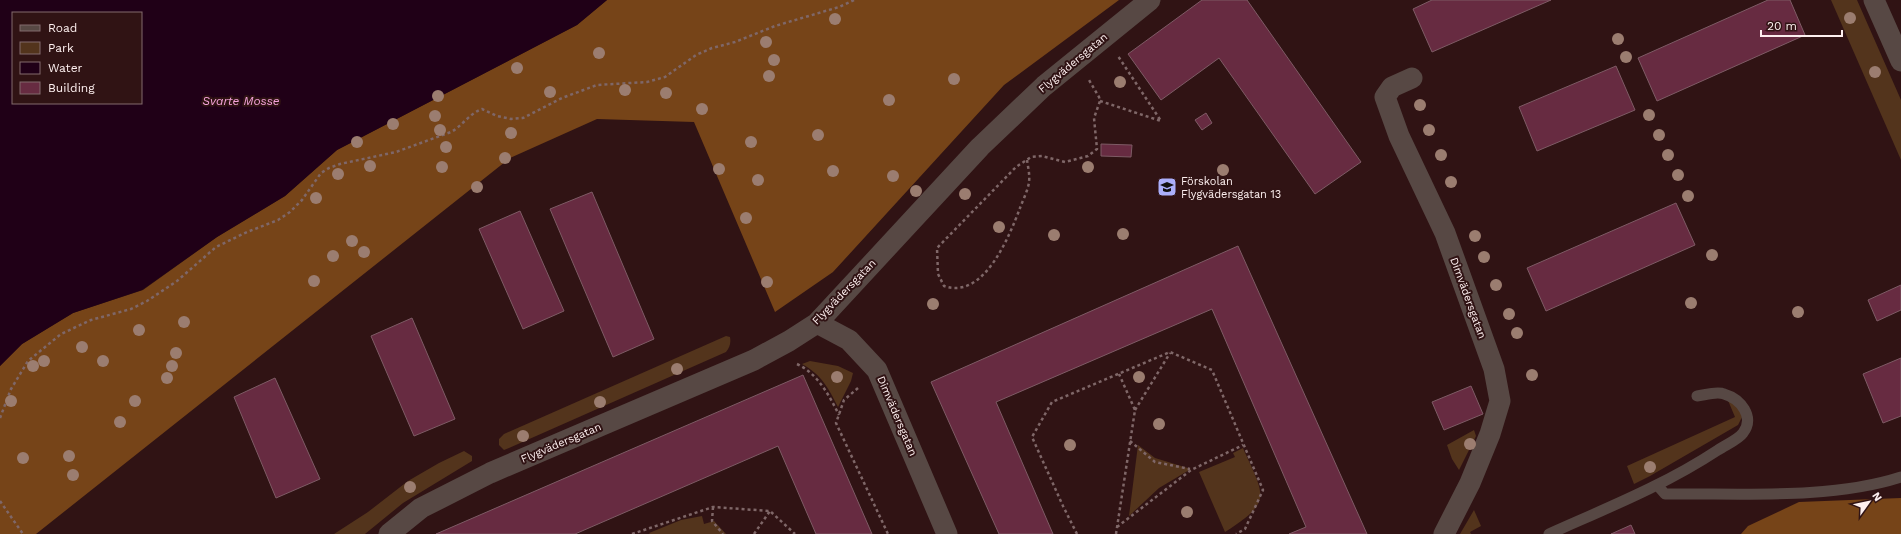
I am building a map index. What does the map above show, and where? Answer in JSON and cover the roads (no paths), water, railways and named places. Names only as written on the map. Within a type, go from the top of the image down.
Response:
[{"type":"street","name":"Flygvädersgatan","points":[[390,534],[421,508],[490,473],[771,352],[817,323],[980,147],[1044,86],[1150,0]]},
{"type":"street","points":[[1874,0],[1901,61]]},
{"type":"street","name":"Dimvädersgatan","points":[[1412,78],[1392,87],[1385,97],[1399,136],[1445,233],[1494,369],[1500,401],[1490,434],[1470,483],[1444,534]]},
{"type":"street","name":"Dimvädersgatan","points":[[817,323],[849,340],[877,370],[947,534]]},
{"type":"lane","points":[[1549,534],[1658,486],[1708,457],[1743,434],[1748,421],[1745,410],[1739,400],[1723,393],[1697,396]]},
{"type":"lane","points":[[1658,486],[1665,494],[1781,493],[1844,489],[1901,477]]},
{"type":"water","name":"Svarte Mosse","points":[[0,0],[607,0],[577,25],[337,150],[285,196],[217,237],[142,290],[73,313],[22,344],[0,366]]},
{"type":"place","name":"Förskolan Flygvädersgatan 13","points":[[1167,187]]}]
